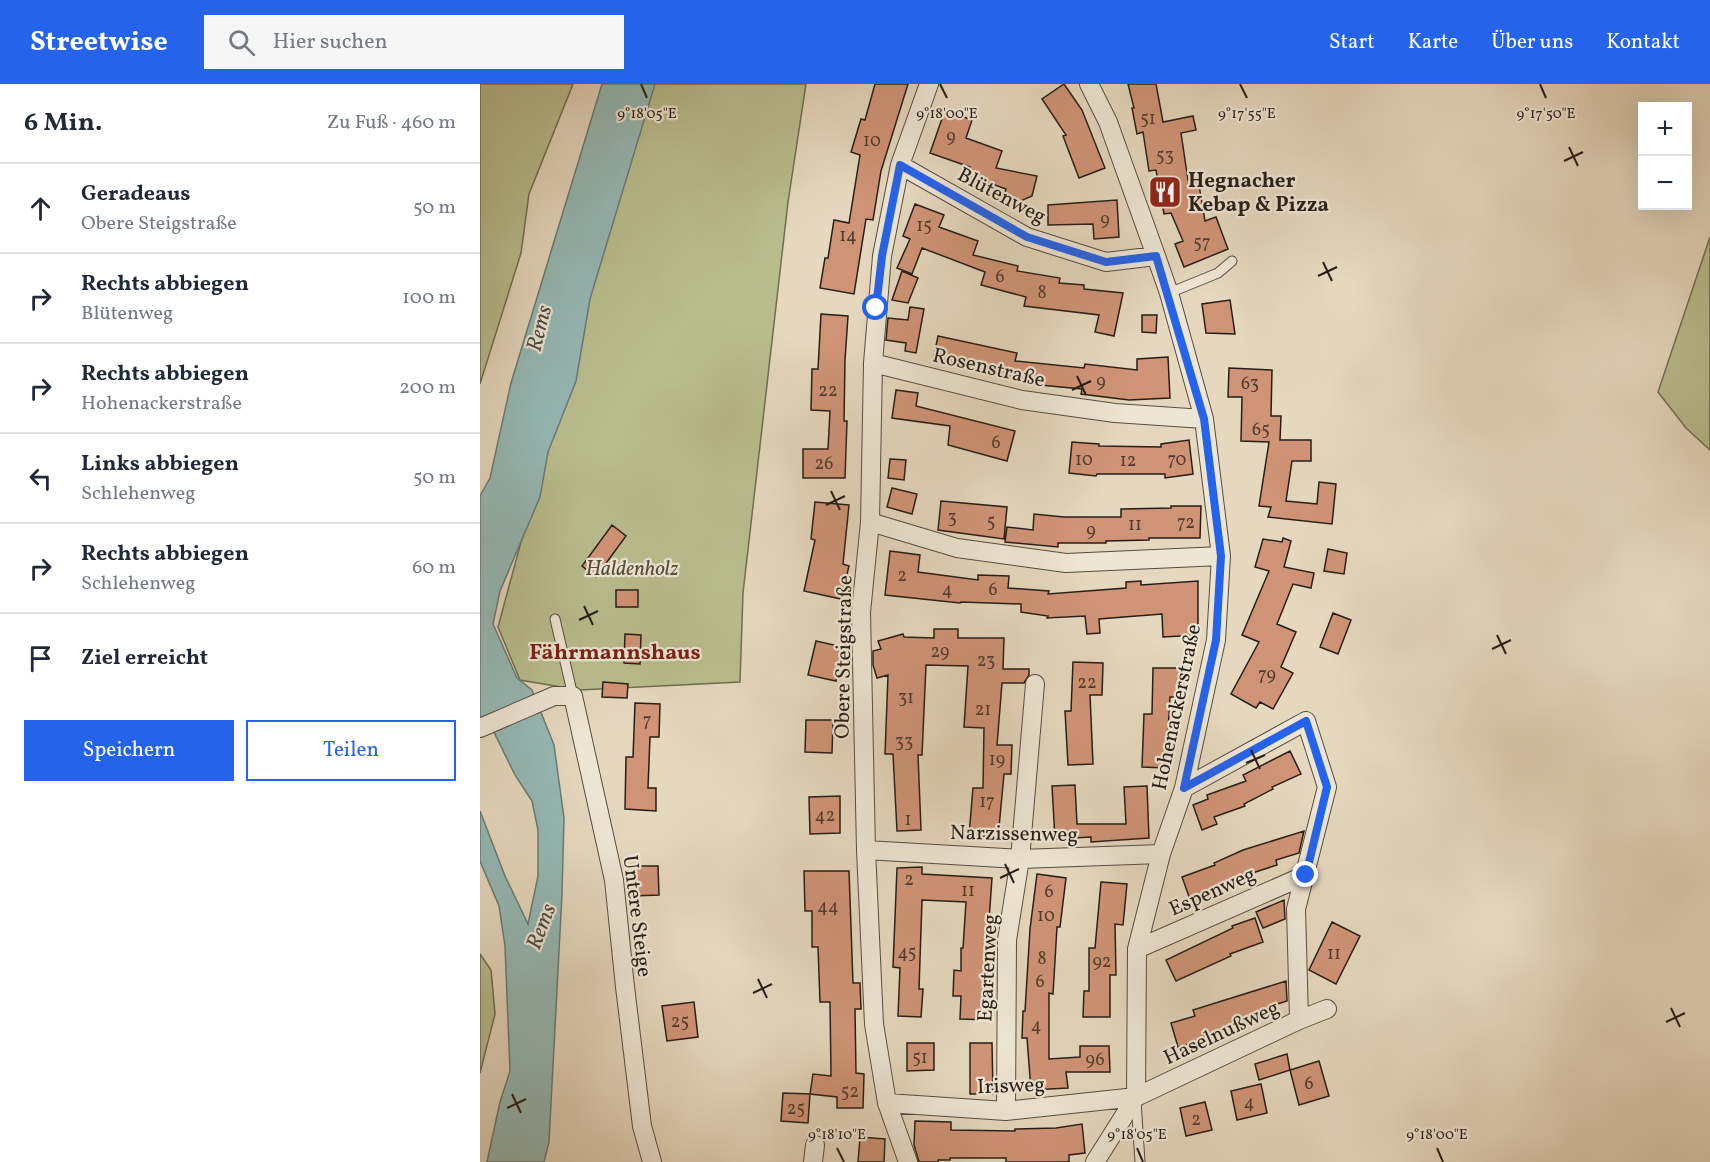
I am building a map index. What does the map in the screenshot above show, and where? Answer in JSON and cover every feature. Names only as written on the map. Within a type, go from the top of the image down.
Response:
[{"type":"street","name":"Obere Steigstraße","points":[[908,1162],[887,1103],[874,1024],[866,849],[861,612],[870,522],[873,363],[882,256],[900,165],[929,84]]},
{"type":"street","name":"Hohenackerstraße","points":[[1089,84],[1108,122],[1156,256],[1204,419],[1221,556],[1216,640],[1184,788],[1161,854],[1137,949],[1136,1097]]},
{"type":"street","name":"Blütenweg","points":[[900,165],[1027,237],[1106,262],[1156,256]]},
{"type":"street","name":"Rosenstraße","points":[[873,363],[1022,400],[1115,413],[1204,419]]},
{"type":"street","points":[[870,522],[957,548],[1066,563],[1221,556]]},
{"type":"street","name":"Egartenweg","points":[[1006,1111],[1007,940],[1020,859],[1035,684]]},
{"type":"street","points":[[480,728],[554,696],[573,696]]},
{"type":"street","name":"Untere Steige","points":[[573,696],[614,880],[642,1126],[652,1162]]},
{"type":"street","points":[[1184,788],[1306,721],[1327,787],[1296,909],[1299,1020]]},
{"type":"street","name":"Narzissenweg","points":[[866,849],[1020,859],[1161,854]]},
{"type":"street","name":"Espenweg","points":[[1137,949],[1306,875]]},
{"type":"street","name":"Haselnußweg","points":[[1136,1097],[1327,1009]]},
{"type":"street","points":[[1095,1162],[1136,1097]]},
{"type":"street","name":"Irisweg","points":[[887,1103],[1006,1111],[1136,1097]]},
{"type":"lane","points":[[1168,292],[1218,273],[1232,261]]},
{"type":"lane","points":[[555,619],[573,696]]},
{"type":"lane","points":[[1136,1097],[1140,1162]]},
{"type":"green space","points":[[480,84],[573,84],[529,194],[521,253],[480,384]]},
{"type":"green space","name":"Haldenholz","points":[[645,84],[806,84],[788,202],[743,593],[740,682],[579,690],[520,680],[498,627]]},
{"type":"green space","points":[[1710,237],[1710,450],[1686,428],[1658,392]]},
{"type":"green space","points":[[480,954],[491,970],[495,1014],[480,1073]]},
{"type":"water","name":"Rems","points":[[602,84],[655,84],[590,299],[576,381],[548,452],[540,497],[500,591],[493,624],[517,678],[532,690],[554,745],[564,818],[549,1142],[544,1162],[487,1162],[500,1102],[510,1071],[505,946],[499,906],[480,861],[480,811],[505,876],[528,924],[538,876],[538,830],[532,801],[515,775],[487,718],[480,721],[480,496],[490,478],[511,383]]},
{"type":"building","points":[[875,84],[908,84],[881,171],[873,220],[866,219],[854,294],[820,288],[834,220],[849,223],[860,155],[851,152],[861,119],[865,120]]},
{"type":"building","points":[[1064,84],[1082,110],[1105,168],[1079,178],[1063,136],[1066,135],[1042,99]]},
{"type":"building","points":[[1128,84],[1156,84],[1163,122],[1193,116],[1196,130],[1181,133],[1188,180],[1198,179],[1205,221],[1216,217],[1228,249],[1184,267],[1175,244],[1183,241],[1171,213],[1164,214],[1156,170],[1149,171],[1143,132],[1137,134]]},
{"type":"building","points":[[945,110],[972,120],[966,138],[1002,151],[996,168],[1037,176],[1032,196],[1016,203],[1003,200],[1006,189],[967,175],[970,167],[930,153]]},
{"type":"building","points":[[1117,200],[1119,237],[1094,239],[1093,224],[1048,225],[1048,205]]},
{"type":"building","points":[[915,204],[944,215],[939,227],[978,241],[973,255],[1018,266],[1017,271],[1060,278],[1059,283],[1084,285],[1084,289],[1123,293],[1114,336],[1095,332],[1099,315],[1024,306],[1026,297],[981,285],[985,272],[922,248],[912,274],[897,268],[910,239],[903,236]]},
{"type":"building","points":[[902,271],[918,278],[908,303],[892,300]]},
{"type":"building","points":[[1230,300],[1235,334],[1206,333],[1202,304]]},
{"type":"building","points":[[910,307],[924,309],[916,353],[905,351],[906,343],[886,340],[888,318],[908,320]]},
{"type":"building","points":[[821,314],[848,316],[845,360],[844,421],[847,421],[845,478],[803,478],[803,449],[828,449],[830,411],[811,410],[812,369],[818,369]]},
{"type":"building","points":[[1142,315],[1157,315],[1156,333],[1142,332]]},
{"type":"building","points":[[938,336],[1017,353],[1015,361],[1084,368],[1085,364],[1137,370],[1137,359],[1168,357],[1170,398],[1129,400],[1081,394],[1082,389],[1040,385],[1040,383],[933,361]]},
{"type":"building","points":[[1229,368],[1272,370],[1271,416],[1281,416],[1280,440],[1311,440],[1311,461],[1292,461],[1286,501],[1317,504],[1319,482],[1336,484],[1332,524],[1268,517],[1271,507],[1259,506],[1269,442],[1241,441],[1242,397],[1228,397]]},
{"type":"building","points":[[896,390],[918,393],[916,406],[1015,431],[1007,461],[948,445],[950,426],[892,418]]},
{"type":"building","points":[[1189,440],[1193,474],[1165,478],[1165,474],[1097,474],[1096,476],[1069,473],[1072,442],[1099,444],[1099,446],[1161,447],[1161,444]]},
{"type":"building","points":[[890,459],[906,460],[904,480],[888,478]]},
{"type":"building","points":[[892,488],[917,494],[912,514],[887,507]]},
{"type":"building","points":[[941,501],[1007,507],[1004,539],[938,530]]},
{"type":"building","points":[[815,502],[849,505],[843,564],[849,566],[841,599],[804,591],[815,540],[811,539]]},
{"type":"building","points":[[1171,506],[1201,506],[1200,538],[1058,543],[1058,547],[1005,542],[1007,527],[1033,530],[1034,514],[1064,517],[1121,517],[1121,509],[1171,508]]},
{"type":"building","points":[[612,525],[626,536],[596,577],[582,566]]},
{"type":"building","points":[[1283,538],[1291,541],[1284,567],[1314,573],[1311,588],[1293,584],[1277,624],[1296,632],[1281,667],[1293,673],[1273,709],[1260,702],[1256,708],[1231,694],[1259,642],[1242,635],[1269,571],[1255,567],[1263,539],[1282,542]]},
{"type":"building","points":[[1328,549],[1347,553],[1344,574],[1324,571]]},
{"type":"building","points":[[890,551],[920,555],[918,572],[978,580],[978,575],[1009,576],[1008,588],[1049,591],[1048,594],[1126,588],[1126,582],[1141,581],[1141,585],[1198,581],[1198,635],[1163,637],[1162,614],[1099,619],[1100,633],[1087,634],[1085,616],[1047,618],[1048,616],[1021,612],[1021,604],[960,603],[885,595]]},
{"type":"building","points":[[616,590],[638,590],[638,607],[616,607]]},
{"type":"building","points":[[1333,613],[1351,620],[1338,654],[1320,647]]},
{"type":"building","points":[[934,629],[958,629],[958,638],[1004,638],[1003,669],[1029,669],[1029,675],[1024,683],[1002,683],[997,745],[1012,745],[1011,774],[1004,774],[998,838],[969,835],[973,788],[983,788],[984,728],[964,727],[968,666],[926,665],[922,755],[918,755],[921,830],[897,831],[893,754],[885,754],[888,675],[877,678],[873,665],[873,651],[881,649],[878,641],[903,634],[904,637],[934,638]]},
{"type":"building","points":[[625,634],[641,635],[640,664],[624,663]]},
{"type":"building","points":[[816,641],[843,647],[836,681],[808,675]]},
{"type":"building","points":[[1073,662],[1103,663],[1102,695],[1090,695],[1093,764],[1068,765],[1065,711],[1071,711]]},
{"type":"building","points":[[1153,668],[1184,668],[1183,697],[1170,697],[1166,768],[1142,767],[1144,714],[1152,714]]},
{"type":"building","points":[[603,682],[628,684],[627,698],[602,697]]},
{"type":"building","points":[[635,703],[660,704],[659,737],[650,737],[648,788],[656,788],[656,811],[625,809],[626,757],[633,757]]},
{"type":"building","points":[[806,720],[833,720],[832,753],[805,752]]},
{"type":"building","points":[[1290,751],[1301,774],[1272,787],[1273,789],[1244,804],[1245,806],[1214,817],[1217,824],[1202,830],[1193,805],[1208,799],[1207,795],[1246,781],[1243,775]]},
{"type":"building","points":[[1075,785],[1077,824],[1126,824],[1124,787],[1147,786],[1149,838],[1091,842],[1091,837],[1055,839],[1052,786]]},
{"type":"building","points":[[840,796],[840,833],[810,834],[809,797]]},
{"type":"building","points":[[1304,831],[1299,853],[1276,860],[1277,865],[1243,876],[1214,889],[1215,893],[1191,902],[1182,877],[1215,865],[1214,863],[1243,850]]},
{"type":"building","points":[[632,866],[658,866],[659,895],[633,896]]},
{"type":"building","points":[[922,867],[922,874],[992,878],[987,948],[990,948],[989,1020],[960,1019],[961,996],[953,996],[954,970],[961,971],[966,902],[922,900],[919,989],[923,989],[921,1017],[898,1016],[900,968],[893,967],[897,868]]},
{"type":"building","points":[[804,871],[849,871],[853,983],[860,983],[861,1009],[855,1009],[856,1073],[864,1074],[863,1108],[837,1108],[837,1097],[810,1094],[813,1074],[831,1076],[830,1002],[820,1002],[818,947],[812,947],[812,911],[805,911]]},
{"type":"building","points":[[1037,874],[1066,878],[1060,927],[1057,927],[1053,994],[1049,993],[1049,1059],[1080,1057],[1080,1046],[1109,1046],[1110,1072],[1066,1072],[1068,1088],[1031,1090],[1027,1038],[1022,1038],[1030,929]]},
{"type":"building","points":[[1101,882],[1127,884],[1123,925],[1115,924],[1116,975],[1110,975],[1110,1017],[1083,1017],[1084,991],[1089,991],[1089,948],[1095,948]]},
{"type":"building","points":[[1284,900],[1285,919],[1263,928],[1256,912]]},
{"type":"building","points":[[1255,918],[1263,942],[1230,954],[1231,956],[1176,981],[1166,960],[1233,928],[1232,926]]},
{"type":"building","points":[[1332,922],[1360,936],[1336,984],[1309,970]]},
{"type":"building","points":[[1286,981],[1287,1001],[1268,1007],[1270,1013],[1202,1037],[1203,1040],[1178,1047],[1171,1023],[1195,1016],[1193,1010]]},
{"type":"building","points":[[694,1002],[698,1037],[667,1041],[662,1006]]},
{"type":"building","points":[[907,1043],[934,1043],[934,1070],[907,1071]]},
{"type":"building","points":[[970,1043],[992,1043],[993,1094],[970,1094]]},
{"type":"building","points":[[1287,1054],[1290,1070],[1259,1080],[1255,1064]]},
{"type":"building","points":[[1319,1061],[1329,1096],[1299,1105],[1290,1070]]},
{"type":"building","points":[[1261,1084],[1267,1113],[1237,1120],[1231,1091]]},
{"type":"building","points":[[783,1093],[810,1094],[808,1123],[781,1121]]},
{"type":"building","points":[[1205,1102],[1212,1130],[1186,1136],[1180,1108]]},
{"type":"building","points":[[915,1121],[951,1122],[951,1130],[1015,1131],[1015,1129],[1056,1128],[1082,1124],[1085,1153],[1069,1155],[1069,1162],[1006,1162],[1006,1158],[950,1158],[950,1160],[938,1160],[938,1162],[919,1162],[914,1145]]},
{"type":"building","points":[[860,1137],[885,1139],[884,1162],[858,1162]]},
{"type":"place","name":"Hegnacher Kebap & Pizza","points":[[1165,192]]},
{"type":"district","name":"Fährmannshaus","points":[[615,651]]},
{"type":"route","points":[[876,308],[882,256],[900,165],[1027,237],[1106,262],[1156,256],[1204,419],[1221,556],[1216,640],[1184,788],[1306,721],[1327,787],[1306,875]]}]
